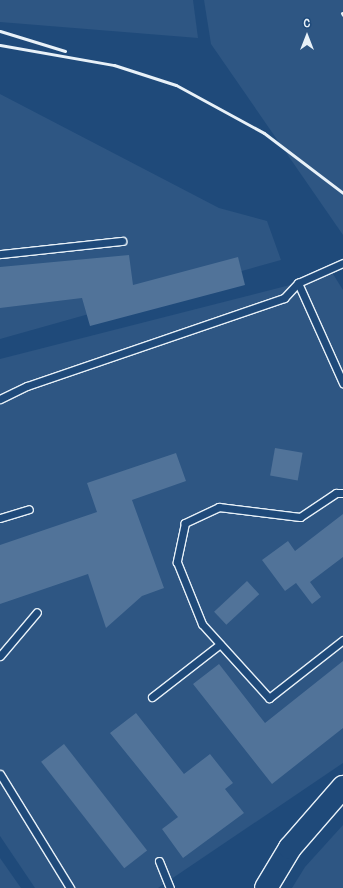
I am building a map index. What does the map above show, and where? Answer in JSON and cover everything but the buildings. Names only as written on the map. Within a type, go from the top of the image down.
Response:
[{"type":"main road","points":[[265,884],[290,848],[343,787]]},
{"type":"lane","points":[[0,254],[122,241]]},
{"type":"lane","points":[[0,400],[27,386],[284,298],[298,283],[343,263]]},
{"type":"lane","points":[[298,283],[343,383]]},
{"type":"lane","points":[[343,493],[336,493],[300,517],[219,507],[185,523],[177,562],[202,624],[269,698],[343,640]]},
{"type":"lane","points":[[0,518],[29,509]]},
{"type":"lane","points":[[0,656],[37,612]]},
{"type":"lane","points":[[152,697],[220,644]]},
{"type":"lane","points":[[0,774],[70,888]]},
{"type":"lane","points":[[159,861],[170,888]]},
{"type":"shaded area","points":[[0,0],[193,0],[198,38],[0,22]]},
{"type":"shaded area","points":[[204,0],[343,0],[343,235],[211,44]]},
{"type":"shaded area","points":[[0,94],[219,208],[267,221],[281,260],[0,339]]},
{"type":"shaded area","points":[[333,274],[343,290],[343,763],[158,888],[35,888],[0,836],[0,359]]},
{"type":"shaded area","points":[[343,825],[343,888],[292,888],[305,867]]},
{"type":"shaded area","points":[[0,858],[21,888],[0,888]]},
{"type":"railway","points":[[0,31],[65,51]]},
{"type":"railway","points":[[0,45],[114,65],[176,85],[264,133],[343,193]]}]
